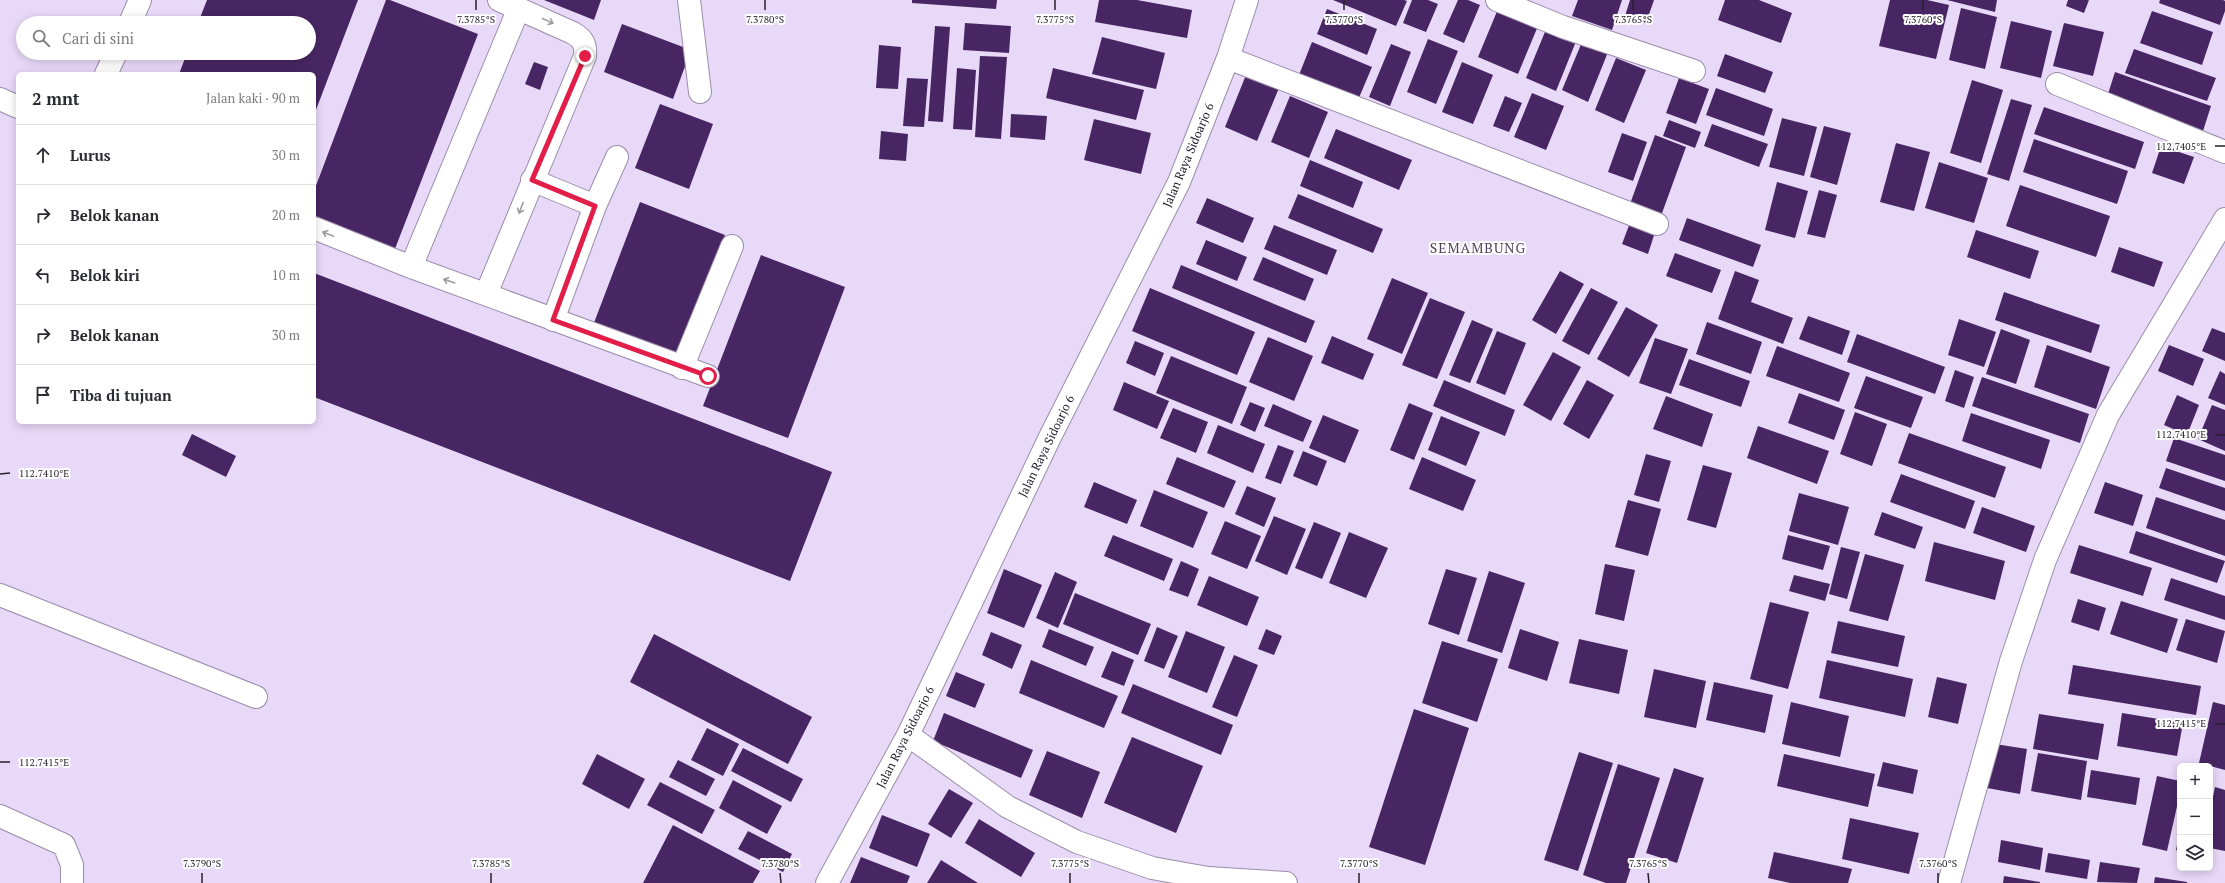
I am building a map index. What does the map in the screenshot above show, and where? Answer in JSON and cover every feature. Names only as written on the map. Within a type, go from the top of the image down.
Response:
[{"type":"street","points":[[133,16],[140,0]]},
{"type":"street","points":[[689,0],[700,92]]},
{"type":"street","name":"Jalan Raya Sidoarjo 6","points":[[827,883],[908,735],[1050,437],[1179,182],[1228,58],[1247,0]]},
{"type":"street","points":[[1497,0],[1563,28],[1694,71]]},
{"type":"street","points":[[410,267],[509,4],[581,37],[586,49],[585,56],[532,180],[486,294]]},
{"type":"street","points":[[1228,58],[1657,224]]},
{"type":"street","points":[[107,72],[113,60]]},
{"type":"street","points":[[2057,84],[2225,152]]},
{"type":"street","points":[[0,100],[16,106]]},
{"type":"street","points":[[553,320],[595,206],[617,157]]},
{"type":"street","points":[[532,180],[595,206]]},
{"type":"street","points":[[1949,883],[2011,661],[2045,560],[2108,415],[2225,219]]},
{"type":"street","points":[[316,229],[410,267],[682,368],[708,376]]},
{"type":"street","points":[[682,368],[732,246]]},
{"type":"street","points":[[0,595],[256,697]]},
{"type":"street","points":[[908,735],[1008,807],[1077,842],[1152,868],[1208,878],[1286,883]]},
{"type":"street","points":[[0,816],[64,844],[72,865],[72,883]]},
{"type":"building","points":[[207,0],[358,0],[316,110],[316,72],[180,72],[184,60],[316,60],[316,16],[201,16]]},
{"type":"building","points":[[386,0],[390,0],[478,34],[393,254],[316,221],[316,186]]},
{"type":"building","points":[[544,0],[601,0],[594,20]]},
{"type":"building","points":[[912,0],[997,0],[996,9],[912,3]]},
{"type":"building","points":[[1099,0],[1137,0],[1192,10],[1187,38],[1095,22]]},
{"type":"building","points":[[1333,0],[1404,0],[1407,1],[1396,26]]},
{"type":"building","points":[[1412,0],[1428,0],[1438,4],[1426,32],[1403,23]]},
{"type":"building","points":[[1458,0],[1468,0],[1480,5],[1464,43],[1443,34]]},
{"type":"building","points":[[1578,0],[1622,0],[1612,30],[1572,16]]},
{"type":"building","points":[[1630,0],[1654,0],[1646,23],[1625,16]]},
{"type":"building","points":[[1725,0],[1759,0],[1792,13],[1781,43],[1718,20]]},
{"type":"building","points":[[1890,0],[1927,0],[1949,5],[1936,59],[1879,46]]},
{"type":"building","points":[[1947,0],[1997,0],[1995,12]]},
{"type":"building","points":[[2068,0],[2089,0],[2084,13],[2066,6]]},
{"type":"building","points":[[2160,0],[2223,0],[2225,1],[2225,11],[2220,25],[2159,3]]},
{"type":"building","points":[[1961,8],[1997,17],[1985,69],[1949,60]]},
{"type":"building","points":[[1327,9],[1377,29],[1367,55],[1317,34]]},
{"type":"building","points":[[1498,9],[1538,26],[1518,74],[1478,57]]},
{"type":"building","points":[[2152,11],[2213,32],[2202,65],[2140,43]]},
{"type":"building","points":[[2011,21],[2052,31],[2041,78],[2000,68]]},
{"type":"building","points":[[965,23],[1011,26],[1009,53],[963,50]]},
{"type":"building","points":[[2064,23],[2104,32],[2093,76],[2053,66]]},
{"type":"building","points":[[622,24],[691,50],[673,99],[604,72]]},
{"type":"building","points":[[935,26],[950,27],[943,122],[928,121]]},
{"type":"building","points":[[1547,27],[1577,39],[1556,91],[1526,78]]},
{"type":"building","points":[[1102,37],[1165,53],[1156,89],[1092,74]]},
{"type":"building","points":[[1428,39],[1458,51],[1436,104],[1407,92]]},
{"type":"building","points":[[1312,42],[1372,67],[1358,100],[1299,75]]},
{"type":"building","points":[[1582,42],[1608,52],[1588,102],[1562,90]]},
{"type":"building","points":[[1391,44],[1411,52],[1390,106],[1369,97]]},
{"type":"building","points":[[879,45],[901,47],[898,89],[876,88]]},
{"type":"building","points":[[2134,49],[2216,78],[2207,101],[2125,73]]},
{"type":"building","points":[[1725,54],[1773,72],[1765,93],[1717,76]]},
{"type":"building","points":[[980,56],[1007,57],[1001,139],[975,137]]},
{"type":"building","points":[[1616,58],[1646,70],[1624,123],[1595,110]]},
{"type":"building","points":[[534,62],[548,67],[540,90],[525,84]]},
{"type":"building","points":[[1462,62],[1493,75],[1473,124],[1442,112]]},
{"type":"building","points":[[957,68],[976,70],[972,130],[953,129]]},
{"type":"building","points":[[1053,68],[1144,90],[1136,120],[1046,98]]},
{"type":"building","points":[[2115,72],[2211,106],[2203,131],[2107,97]]},
{"type":"building","points":[[1246,75],[1279,88],[1257,141],[1225,127]]},
{"type":"building","points":[[907,78],[928,79],[924,127],[903,126]]},
{"type":"building","points":[[1679,78],[1709,89],[1696,124],[1666,113]]},
{"type":"building","points":[[1972,80],[2003,90],[1981,163],[1950,153]]},
{"type":"building","points":[[1716,88],[1773,109],[1764,136],[1706,115]]},
{"type":"building","points":[[1532,93],[1564,106],[1546,150],[1514,137]]},
{"type":"building","points":[[1290,96],[1328,112],[1309,158],[1271,142]]},
{"type":"building","points":[[1505,96],[1522,103],[1509,132],[1493,126]]},
{"type":"building","points":[[2011,99],[2032,105],[2009,181],[1987,174]]},
{"type":"building","points":[[660,104],[713,124],[689,189],[635,168]]},
{"type":"building","points":[[2044,107],[2144,142],[2135,169],[2034,134]]},
{"type":"building","points":[[1011,114],[1047,116],[1045,140],[1010,137]]},
{"type":"building","points":[[1782,118],[1817,127],[1804,176],[1769,167]]},
{"type":"building","points":[[1094,119],[1151,133],[1141,174],[1084,160]]},
{"type":"building","points":[[1669,120],[1701,132],[1695,148],[1663,136]]},
{"type":"building","points":[[1712,124],[1768,144],[1759,167],[1704,146]]},
{"type":"building","points":[[1824,126],[1851,133],[1837,185],[1810,177]]},
{"type":"building","points":[[1336,129],[1412,160],[1399,190],[1324,158]]},
{"type":"building","points":[[881,131],[908,134],[906,161],[879,159]]},
{"type":"building","points":[[1622,133],[1647,142],[1633,181],[1608,172]]},
{"type":"building","points":[[1655,135],[1686,147],[1661,216],[1630,204]]},
{"type":"building","points":[[2034,139],[2128,171],[2117,204],[2023,172]]},
{"type":"building","points":[[1896,143],[1930,152],[1914,211],[1880,202]]},
{"type":"building","points":[[2161,146],[2194,157],[2184,184],[2152,173]]},
{"type":"building","points":[[1310,160],[1363,182],[1353,208],[1300,186]]},
{"type":"building","points":[[1939,162],[1988,178],[1974,223],[1925,208]]},
{"type":"building","points":[[1777,182],[1808,191],[1795,238],[1765,230]]},
{"type":"building","points":[[2020,185],[2110,216],[2096,257],[2006,226]]},
{"type":"building","points":[[1819,190],[1837,195],[1825,238],[1807,234]]},
{"type":"building","points":[[1298,194],[1383,229],[1373,253],[1288,218]]},
{"type":"building","points":[[1207,198],[1254,218],[1243,243],[1196,223]]},
{"type":"building","points":[[640,202],[725,235],[677,361],[592,328]]},
{"type":"building","points":[[1687,218],[1761,245],[1753,267],[1679,240]]},
{"type":"building","points":[[1631,220],[1656,229],[1648,254],[1622,244]]},
{"type":"building","points":[[1274,225],[1337,250],[1327,275],[1264,249]]},
{"type":"building","points":[[1976,230],[2039,251],[2030,279],[1967,257]]},
{"type":"building","points":[[1206,240],[1247,257],[1237,281],[1196,264]]},
{"type":"building","points":[[2119,247],[2163,262],[2154,287],[2111,272]]},
{"type":"building","points":[[1675,253],[1721,270],[1712,293],[1666,276]]},
{"type":"building","points":[[761,255],[845,287],[788,438],[703,406]]},
{"type":"building","points":[[1263,257],[1314,279],[1305,301],[1253,280]]},
{"type":"building","points":[[1181,265],[1315,321],[1306,343],[1172,288]]},
{"type":"building","points":[[1560,271],[1584,284],[1556,334],[1532,320]]},
{"type":"building","points":[[1735,271],[1759,280],[1751,302],[1793,318],[1783,344],[1718,319]]},
{"type":"building","points":[[316,274],[832,472],[790,581],[316,398]]},
{"type":"building","points":[[1392,278],[1428,293],[1402,354],[1367,339]]},
{"type":"building","points":[[1150,288],[1255,332],[1237,375],[1132,331]]},
{"type":"building","points":[[1591,288],[1618,302],[1589,355],[1562,341]]},
{"type":"building","points":[[2004,292],[2100,325],[2091,353],[1995,320]]},
{"type":"building","points":[[1430,298],[1465,312],[1437,379],[1402,365]]},
{"type":"building","points":[[1626,307],[1658,325],[1629,377],[1597,359]]},
{"type":"building","points":[[1808,316],[1850,331],[1842,355],[1799,339]]},
{"type":"building","points":[[1959,319],[1996,332],[1984,367],[1948,355]]},
{"type":"building","points":[[1472,320],[1493,329],[1470,383],[1449,375]]},
{"type":"building","points":[[1707,322],[1762,342],[1751,374],[1696,354]]},
{"type":"building","points":[[2212,328],[2225,333],[2225,361],[2202,351]]},
{"type":"building","points":[[2001,329],[2030,340],[2016,384],[1986,374]]},
{"type":"building","points":[[1497,331],[1526,343],[1505,395],[1476,383]]},
{"type":"building","points":[[1857,334],[1945,367],[1935,394],[1847,362]]},
{"type":"building","points":[[1332,336],[1374,354],[1363,380],[1321,363]]},
{"type":"building","points":[[1268,337],[1313,356],[1294,401],[1249,382]]},
{"type":"building","points":[[1655,338],[1688,349],[1671,394],[1639,383]]},
{"type":"building","points":[[1135,341],[1164,353],[1155,376],[1126,363]]},
{"type":"building","points":[[2047,345],[2110,367],[2096,409],[2034,387]]},
{"type":"building","points":[[2169,345],[2204,359],[2193,386],[2158,371]]},
{"type":"building","points":[[1777,346],[1850,373],[1839,402],[1766,376]]},
{"type":"building","points":[[1553,352],[1581,367],[1551,421],[1523,405]]},
{"type":"building","points":[[1171,356],[1247,387],[1232,424],[1156,393]]},
{"type":"building","points":[[1689,359],[1750,381],[1741,407],[1679,385]]},
{"type":"building","points":[[1955,370],[1974,377],[1964,408],[1945,401]]},
{"type":"building","points":[[2220,371],[2225,374],[2225,405],[2208,398]]},
{"type":"building","points":[[1866,376],[1923,397],[1911,428],[1854,408]]},
{"type":"building","points":[[1982,377],[2089,414],[2080,443],[1972,406]]},
{"type":"building","points":[[1444,380],[1515,410],[1505,436],[1433,406]]},
{"type":"building","points":[[1587,380],[1614,395],[1589,439],[1563,424]]},
{"type":"building","points":[[1124,382],[1169,401],[1157,429],[1113,410]]},
{"type":"building","points":[[1799,393],[1845,410],[1834,440],[1788,423]]},
{"type":"building","points":[[2177,395],[2199,405],[2187,435],[2164,425]]},
{"type":"building","points":[[1666,396],[1713,414],[1702,447],[1653,429]]},
{"type":"building","points":[[1250,402],[1265,408],[1255,432],[1240,425]]},
{"type":"building","points":[[1409,403],[1433,413],[1414,460],[1390,450]]},
{"type":"building","points":[[1273,404],[1312,421],[1303,442],[1264,426]]},
{"type":"building","points":[[2212,405],[2225,410],[2225,451],[2198,439]]},
{"type":"building","points":[[1173,408],[1208,422],[1196,453],[1160,438]]},
{"type":"building","points":[[1855,412],[1887,424],[1872,466],[1840,454]]},
{"type":"building","points":[[1971,413],[2050,440],[2041,469],[1962,441]]},
{"type":"building","points":[[1323,415],[1359,430],[1345,463],[1309,448]]},
{"type":"building","points":[[1441,416],[1480,432],[1466,466],[1428,450]]},
{"type":"building","points":[[1218,425],[1265,444],[1253,473],[1207,453]]},
{"type":"building","points":[[1758,426],[1829,451],[1817,484],[1747,458]]},
{"type":"building","points":[[1909,433],[2006,467],[1995,498],[1898,463]]},
{"type":"building","points":[[192,434],[236,456],[226,477],[182,455]]},
{"type":"building","points":[[2174,438],[2225,455],[2225,481],[2166,461]]},
{"type":"building","points":[[1278,445],[1294,451],[1281,484],[1265,478]]},
{"type":"building","points":[[1303,451],[1327,461],[1317,486],[1293,476]]},
{"type":"building","points":[[1646,454],[1671,461],[1659,502],[1634,495]]},
{"type":"building","points":[[1177,457],[1236,481],[1224,508],[1166,484]]},
{"type":"building","points":[[1422,457],[1476,480],[1463,511],[1409,489]]},
{"type":"building","points":[[1703,465],[1732,473],[1716,528],[1687,520]]},
{"type":"building","points":[[2166,468],[2225,488],[2225,511],[2159,488]]},
{"type":"building","points":[[1901,474],[1975,501],[1965,529],[1890,502]]},
{"type":"building","points":[[1094,482],[1137,500],[1127,524],[1084,507]]},
{"type":"building","points":[[2105,482],[2143,495],[2133,526],[2094,513]]},
{"type":"building","points":[[1247,486],[1276,498],[1264,527],[1235,514]]},
{"type":"building","points":[[1154,490],[1208,512],[1193,548],[1140,526]]},
{"type":"building","points":[[1799,493],[1849,507],[1838,545],[1789,531]]},
{"type":"building","points":[[2156,497],[2225,520],[2225,556],[2146,528]]},
{"type":"building","points":[[1628,500],[1661,509],[1648,556],[1615,547]]},
{"type":"building","points":[[1982,507],[2035,526],[2026,552],[1973,533]]},
{"type":"building","points":[[1882,512],[1923,527],[1915,549],[1874,535]]},
{"type":"building","points":[[1274,516],[1306,529],[1287,575],[1255,561]]},
{"type":"building","points":[[1225,521],[1261,536],[1247,569],[1211,554]]},
{"type":"building","points":[[1314,522],[1341,533],[1322,579],[1295,568]]},
{"type":"building","points":[[2136,531],[2225,561],[2217,583],[2129,553]]},
{"type":"building","points":[[1349,532],[1388,548],[1366,598],[1329,583]]},
{"type":"building","points":[[1113,535],[1173,559],[1164,581],[1104,556]]},
{"type":"building","points":[[1788,535],[1830,546],[1823,570],[1782,559]]},
{"type":"building","points":[[1934,542],[2005,561],[1995,600],[1925,581]]},
{"type":"building","points":[[2079,545],[2152,568],[2143,596],[2070,573]]},
{"type":"building","points":[[1841,547],[1860,552],[1847,599],[1829,594]]},
{"type":"building","points":[[1865,554],[1904,565],[1888,621],[1849,611]]},
{"type":"building","points":[[1181,561],[1199,569],[1188,597],[1169,590]]},
{"type":"building","points":[[1605,564],[1635,570],[1624,621],[1595,614]]},
{"type":"building","points":[[1004,569],[1042,585],[1024,628],[987,613]]},
{"type":"building","points":[[1446,569],[1477,578],[1459,635],[1428,624]]},
{"type":"building","points":[[1489,571],[1525,583],[1502,653],[1467,641]]},
{"type":"building","points":[[1055,572],[1077,582],[1058,628],[1036,618]]},
{"type":"building","points":[[1794,575],[1830,584],[1825,601],[1789,591]]},
{"type":"building","points":[[1209,576],[1259,597],[1247,626],[1197,605]]},
{"type":"building","points":[[2171,578],[2225,596],[2225,620],[2164,600]]},
{"type":"building","points":[[1075,593],[1151,624],[1138,655],[1063,624]]},
{"type":"building","points":[[2078,599],[2106,608],[2099,631],[2071,622]]},
{"type":"building","points":[[2121,601],[2178,619],[2167,653],[2110,634]]},
{"type":"building","points":[[1770,602],[1809,612],[1788,689],[1750,679]]},
{"type":"building","points":[[2186,619],[2225,631],[2217,663],[2176,650]]},
{"type":"building","points":[[1838,621],[1905,636],[1898,667],[1831,653]]},
{"type":"building","points":[[1157,627],[1178,636],[1164,669],[1144,661]]},
{"type":"building","points":[[1049,629],[1094,647],[1086,666],[1042,647]]},
{"type":"building","points":[[1266,629],[1282,636],[1274,655],[1258,649]]},
{"type":"building","points":[[1520,629],[1559,642],[1547,681],[1508,668]]},
{"type":"building","points":[[1186,631],[1225,647],[1207,693],[1168,677]]},
{"type":"building","points":[[991,632],[1022,645],[1012,669],[982,655]]},
{"type":"building","points":[[654,634],[812,717],[788,764],[630,682]]},
{"type":"building","points":[[1579,639],[1628,650],[1619,694],[1569,683]]},
{"type":"building","points":[[1442,641],[1498,659],[1477,722],[1422,703]]},
{"type":"building","points":[[1112,651],[1134,660],[1124,686],[1101,677]]},
{"type":"building","points":[[1234,655],[1258,665],[1237,717],[1212,707]]},
{"type":"building","points":[[1031,660],[1118,696],[1104,728],[1019,693]]},
{"type":"building","points":[[1827,660],[1913,679],[1905,717],[1819,698]]},
{"type":"building","points":[[2073,665],[2201,686],[2196,715],[2068,694]]},
{"type":"building","points":[[1654,669],[1706,681],[1696,728],[1644,717]]},
{"type":"building","points":[[956,672],[985,684],[975,708],[946,696]]},
{"type":"building","points":[[1937,677],[1967,684],[1958,724],[1928,717]]},
{"type":"building","points":[[1714,682],[1773,695],[1765,733],[1706,720]]},
{"type":"building","points":[[1133,684],[1233,725],[1221,755],[1121,713]]},
{"type":"building","points":[[1791,702],[1849,716],[1840,757],[1782,744]]},
{"type":"building","points":[[2213,702],[2225,705],[2225,770],[2213,767],[2213,763],[2199,763]]},
{"type":"building","points":[[1414,709],[1469,728],[1425,865],[1369,847]]},
{"type":"building","points":[[944,713],[1033,750],[1021,778],[933,741]]},
{"type":"building","points":[[2122,713],[2183,723],[2177,756],[2117,746]]},
{"type":"building","points":[[2039,714],[2104,724],[2098,760],[2033,749]]},
{"type":"building","points":[[707,728],[739,744],[723,776],[691,760]]},
{"type":"building","points":[[1132,737],[1203,766],[1176,833],[1104,803]]},
{"type":"building","points":[[1995,744],[2027,749],[2020,794],[1987,788]]},
{"type":"building","points":[[743,748],[803,779],[791,802],[731,771]]},
{"type":"building","points":[[1047,751],[1100,772],[1082,818],[1029,795]]},
{"type":"building","points":[[1579,752],[1613,763],[1578,871],[1544,860]]},
{"type":"building","points":[[2038,753],[2087,761],[2081,800],[2031,791]]},
{"type":"building","points":[[597,754],[645,779],[629,809],[582,784]]},
{"type":"building","points":[[1784,754],[1875,774],[1868,807],[1777,786]]},
{"type":"building","points":[[678,760],[715,779],[706,796],[669,777]]},
{"type":"building","points":[[1883,762],[1918,770],[1913,794],[1877,786]]},
{"type":"building","points":[[1618,764],[1660,778],[1626,883],[1606,883],[1583,875]]},
{"type":"building","points":[[1674,768],[1704,778],[1677,863],[1646,853]]},
{"type":"building","points":[[2091,770],[2140,778],[2136,805],[2087,797]]},
{"type":"building","points":[[2157,776],[2177,780],[2177,806],[2167,851],[2142,845]]},
{"type":"building","points":[[733,780],[782,806],[767,834],[719,808]]},
{"type":"building","points":[[660,782],[715,810],[702,834],[647,805]]},
{"type":"building","points":[[2215,787],[2225,790],[2225,851],[2213,849],[2213,797]]},
{"type":"building","points":[[949,789],[973,803],[951,838],[928,824]]},
{"type":"building","points":[[882,815],[930,834],[917,867],[869,848]]},
{"type":"building","points":[[1850,818],[1919,833],[1909,874],[1842,859]]},
{"type":"building","points":[[979,819],[1035,853],[1021,877],[965,843]]},
{"type":"building","points":[[673,825],[760,871],[753,883],[643,883]]},
{"type":"building","points":[[748,831],[792,854],[783,872],[738,849]]},
{"type":"building","points":[[2001,840],[2043,848],[2040,870],[1998,862]]},
{"type":"building","points":[[1774,852],[1852,869],[1848,883],[1790,883],[1768,878]]},
{"type":"building","points":[[2048,853],[2090,860],[2087,879],[2045,872]]},
{"type":"building","points":[[861,857],[910,876],[907,883],[850,883]]},
{"type":"building","points":[[941,860],[978,883],[927,883]]},
{"type":"building","points":[[2100,862],[2140,868],[2137,883],[2097,882]]},
{"type":"building","points":[[2004,876],[2040,882],[2040,883],[2003,883]]},
{"type":"building","points":[[2155,877],[2187,882],[2187,883],[2154,883]]},
{"type":"district","name":"SEMAMBUNG","points":[[1478,247]]},
{"type":"route","points":[[585,56],[532,180],[595,206],[553,320],[682,368],[708,376]]}]
